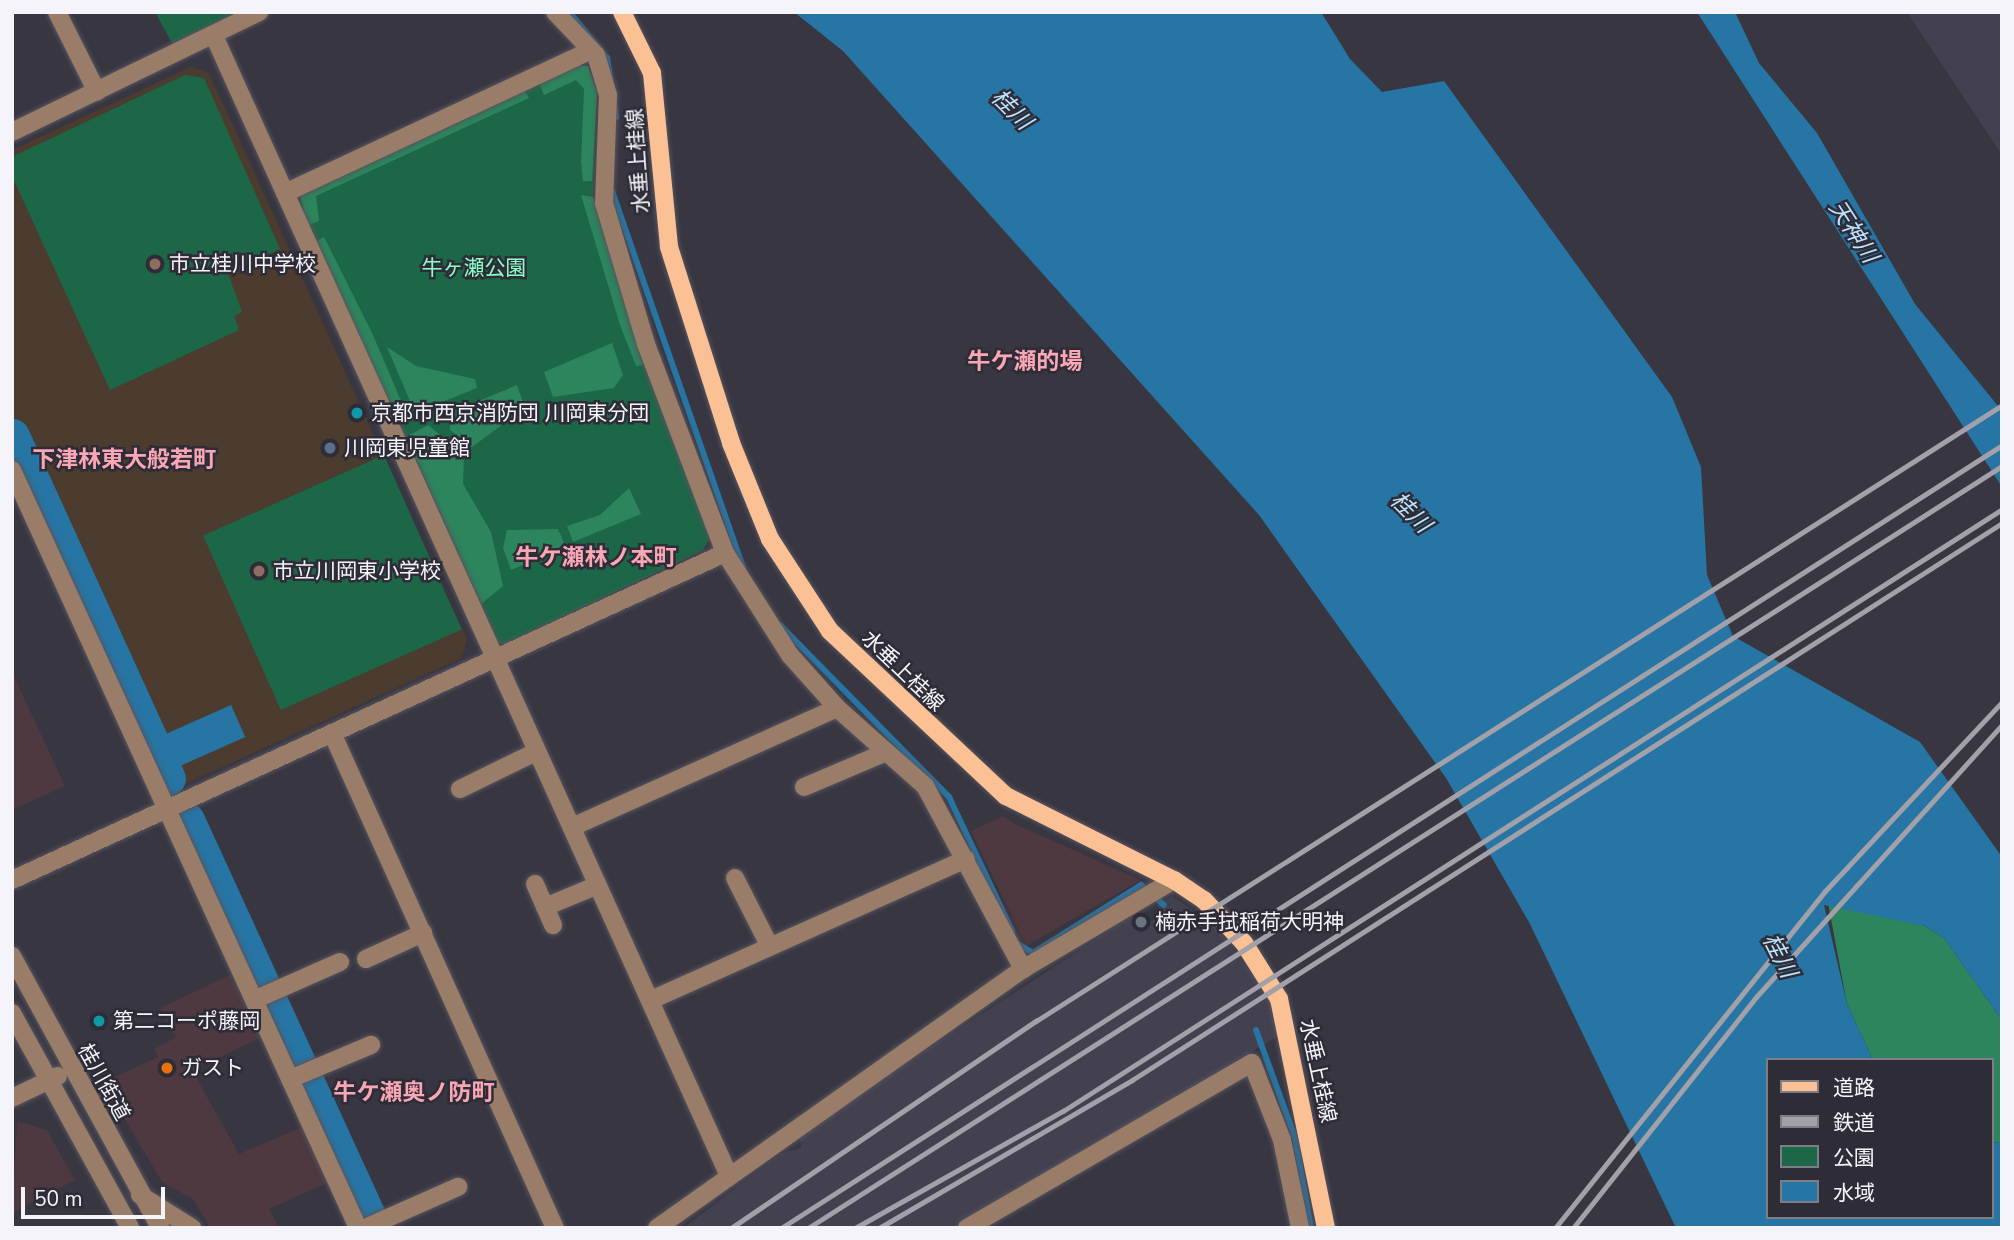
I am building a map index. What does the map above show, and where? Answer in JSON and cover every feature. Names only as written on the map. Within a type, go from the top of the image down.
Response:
[{"type":"main road","name":"水垂上桂線","points":[[622,12],[652,73],[663,216],[696,342],[770,539],[797,585],[859,662],[1006,796],[1160,888],[1204,900],[1244,943],[1279,999],[1326,1228]]},
{"type":"street","points":[[57,12],[97,92]]},
{"type":"street","points":[[12,132],[215,38],[259,12]]},
{"type":"street","points":[[555,12],[591,50],[608,95],[604,203],[646,344],[725,553],[761,617],[837,708],[884,753],[925,786],[1023,969]]},
{"type":"street","points":[[215,38],[492,660],[572,827],[729,1177]]},
{"type":"street","points":[[285,193],[591,50]]},
{"type":"street","points":[[12,470],[358,1228]]},
{"type":"street","points":[[12,880],[725,553]]},
{"type":"street","points":[[572,827],[837,708]]},
{"type":"street","points":[[332,733],[555,1228]]},
{"type":"street","points":[[460,789],[536,752]]},
{"type":"street","points":[[804,787],[884,753]]},
{"type":"street","points":[[651,1000],[966,859]]},
{"type":"street","points":[[735,878],[769,947]]},
{"type":"street","points":[[535,884],[553,925]]},
{"type":"street","points":[[545,907],[598,885]]},
{"type":"street","points":[[657,1228],[1023,969],[1160,888]]},
{"type":"street","points":[[366,959],[423,933]]},
{"type":"street","name":"桂川街道","points":[[12,956],[70,1070],[160,1228]]},
{"type":"street","points":[[254,1000],[340,962]]},
{"type":"street","points":[[12,1013],[130,1228]]},
{"type":"street","points":[[290,1079],[371,1045]]},
{"type":"street","points":[[967,1228],[1252,1063],[1282,1140],[1300,1228]]},
{"type":"street","points":[[12,1098],[70,1070]]},
{"type":"street","points":[[365,1228],[458,1187]]},
{"type":"street","points":[[140,1195],[192,1228]]},
{"type":"street","points":[[118,1208],[120,1228]]},
{"type":"shaded area","points":[[1907,12],[2002,12],[2002,155]]},
{"type":"shaded area","points":[[191,67],[209,73],[467,640],[462,658],[179,787],[12,421],[12,150]]},
{"type":"shaded area","points":[[12,672],[65,786],[12,810]]},
{"type":"shaded area","points":[[1003,816],[1015,824],[1141,880],[1026,946],[971,831]]},
{"type":"shaded area","points":[[1172,896],[1216,926],[1271,1002],[1280,1035],[952,1228],[683,1228],[782,1153],[801,1148],[800,1138],[925,1051],[1132,916],[1142,927],[1162,914],[1157,905]]},
{"type":"shaded area","points":[[230,975],[260,1038],[192,1070],[239,1154],[302,1127],[327,1183],[269,1209],[279,1228],[210,1228],[193,1199],[162,1182],[103,1082],[158,1057],[154,1049],[176,1037],[160,1008]]},
{"type":"shaded area","points":[[17,1121],[47,1130],[75,1180],[12,1213]]},
{"type":"green space","points":[[155,12],[238,12],[173,45]]},
{"type":"green space","name":"牛ヶ瀬公園","points":[[575,65],[588,66],[597,92],[593,197],[710,538],[703,550],[505,645],[492,641],[299,207],[300,193]]},
{"type":"green space","points":[[575,65],[588,66],[597,92],[592,181],[583,181],[581,162],[584,89],[576,80],[544,95],[539,82]]},
{"type":"green space","points":[[185,75],[204,78],[280,249],[228,273],[242,312],[234,316],[239,330],[110,390],[12,176],[12,157]]},
{"type":"green space","points":[[524,89],[529,98],[316,196],[319,221],[307,226],[300,193]]},
{"type":"green space","points":[[581,195],[593,197],[643,365],[636,366],[620,325]]},
{"type":"green space","points":[[324,237],[373,335],[407,415],[397,420],[317,241]]},
{"type":"green space","points":[[612,343],[623,375],[614,388],[553,397],[544,372]]},
{"type":"green space","points":[[387,347],[416,366],[475,379],[477,388],[415,413]]},
{"type":"green space","points":[[517,385],[525,408],[472,447],[450,430],[450,413]]},
{"type":"green space","points":[[428,425],[464,455],[463,484],[491,532],[503,586],[481,604],[406,437]]},
{"type":"green space","points":[[384,455],[462,629],[281,710],[203,536]]},
{"type":"green space","points":[[629,488],[641,514],[573,542],[567,526],[600,515]]},
{"type":"green space","points":[[558,529],[566,547],[511,570],[503,548],[507,530]]},
{"type":"green space","points":[[1828,903],[1925,926],[1944,938],[2002,1020],[2002,1143],[1993,1142],[1993,1058],[1872,1058],[1847,1004]]},
{"type":"water","name":"桂川","points":[[794,12],[1321,12],[1350,59],[1382,92],[1444,81],[1672,397],[1701,467],[1707,575],[1733,636],[1920,742],[2002,857],[2002,1020],[1944,938],[1925,926],[1824,905],[1847,1004],[1872,1058],[1766,1058],[1766,1219],[1993,1219],[1993,1142],[2002,1143],[2002,1228],[1676,1228],[1530,924],[1446,778],[1259,515],[843,51]]},
{"type":"water","name":"天神川","points":[[1697,12],[1735,12],[1759,63],[1817,133],[1915,304],[2002,411],[2002,487]]},
{"type":"water","points":[[231,705],[245,737],[179,766],[165,734]]},
{"type":"waterway","points":[[569,12],[607,58],[616,117]]},
{"type":"waterway","points":[[612,191],[743,567]]},
{"type":"waterway","points":[[12,436],[168,778]]},
{"type":"waterway","points":[[781,626],[949,797],[1012,931]]},
{"type":"waterway","points":[[187,820],[374,1228]]},
{"type":"waterway","points":[[1018,944],[1033,953],[1141,885],[1164,905]]},
{"type":"waterway","points":[[1256,1030],[1295,1138],[1311,1228]]},
{"type":"railway","points":[[731,1228],[1036,1021],[2002,405]]},
{"type":"railway","points":[[781,1228],[2002,445]]},
{"type":"railway","points":[[808,1228],[2002,466]]},
{"type":"railway","points":[[855,1228],[1063,1111],[2002,509]]},
{"type":"railway","points":[[879,1228],[1132,1080],[2002,523]]},
{"type":"railway","points":[[1555,1228],[1825,891],[2002,702]]},
{"type":"railway","points":[[1573,1228],[1756,997],[2002,725]]},
{"type":"place","name":"市立桂川中学校","points":[[155,264]]},
{"type":"place","name":"京都市西京消防団 川岡東分団","points":[[357,413]]},
{"type":"place","name":"川岡東児童館","points":[[330,448]]},
{"type":"place","name":"市立川岡東小学校","points":[[259,571]]},
{"type":"place","name":"楠赤手拭稲荷大明神","points":[[1141,922]]},
{"type":"place","name":"第二コーポ藤岡","points":[[99,1021]]},
{"type":"place","name":"ガスト","points":[[167,1068]]},
{"type":"district","name":"牛ケ瀬的場","points":[[1025,362]]},
{"type":"district","name":"下津林東大般若町","points":[[124,460]]},
{"type":"district","name":"牛ケ瀬林ノ本町","points":[[596,558]]},
{"type":"district","name":"牛ケ瀬奥ノ防町","points":[[414,1093]]}]
